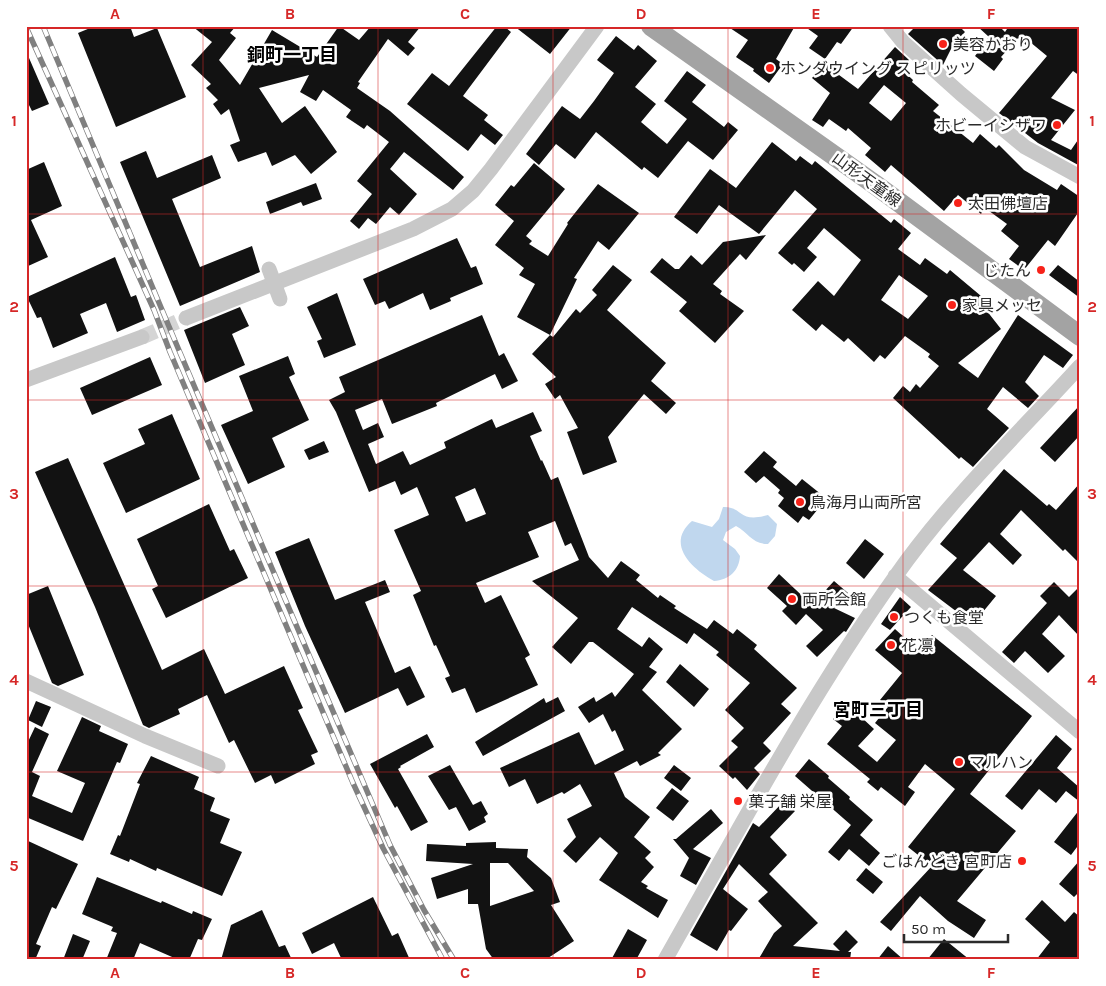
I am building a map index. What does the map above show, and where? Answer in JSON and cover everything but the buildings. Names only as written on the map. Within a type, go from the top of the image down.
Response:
[{"type":"main road","name":"山形天童線","points":[[651,26],[877,186],[1080,336]]},
{"type":"street","points":[[186,318],[358,252],[452,209],[473,192],[597,26]]},
{"type":"street","points":[[890,26],[904,42],[961,94],[1025,148],[1080,177]]},
{"type":"street","points":[[269,270],[280,299]]},
{"type":"street","points":[[26,380],[142,337]]},
{"type":"street","points":[[665,960],[753,804],[829,678],[895,576],[958,499],[1080,366]]},
{"type":"street","points":[[895,576],[1080,732]]},
{"type":"street","points":[[26,681],[145,736],[218,766]]},
{"type":"water","points":[[723,507],[729,507],[751,517],[768,515],[777,524],[775,536],[768,544],[754,540],[736,526],[726,532],[723,540],[735,549],[740,556],[738,566],[729,577],[714,581],[690,563],[681,547],[681,538],[684,530],[692,521],[712,527],[719,519]]},
{"type":"tunnel","points":[[142,337],[186,318]]},
{"type":"railway","points":[[43,26],[390,845],[424,910],[454,960]]},
{"type":"railway","points":[[26,27],[154,310],[170,352],[353,783],[383,848],[443,960]]},
{"type":"place","name":"美容かおり","points":[[943,44]]},
{"type":"place","name":"ホンダウイング スピリッツ","points":[[770,68]]},
{"type":"place","name":"ホビーイシザワ","points":[[1057,125]]},
{"type":"place","name":"太田佛壇店","points":[[958,203]]},
{"type":"place","name":"じたん","points":[[1041,270]]},
{"type":"place","name":"家具メッセ","points":[[952,305]]},
{"type":"place","name":"鳥海月山両所宮","points":[[800,502]]},
{"type":"place","name":"両所会館","points":[[792,599]]},
{"type":"place","name":"つくも食堂","points":[[894,617]]},
{"type":"place","name":"花凛","points":[[891,645]]},
{"type":"place","name":"マルハン","points":[[959,762]]},
{"type":"place","name":"菓子舗 栄屋","points":[[738,801]]},
{"type":"place","name":"ごはんどき 宮町店","points":[[1022,861]]},
{"type":"district","name":"銅町一丁目","points":[[292,55]]},
{"type":"district","name":"宮町三丁目","points":[[878,710]]}]
